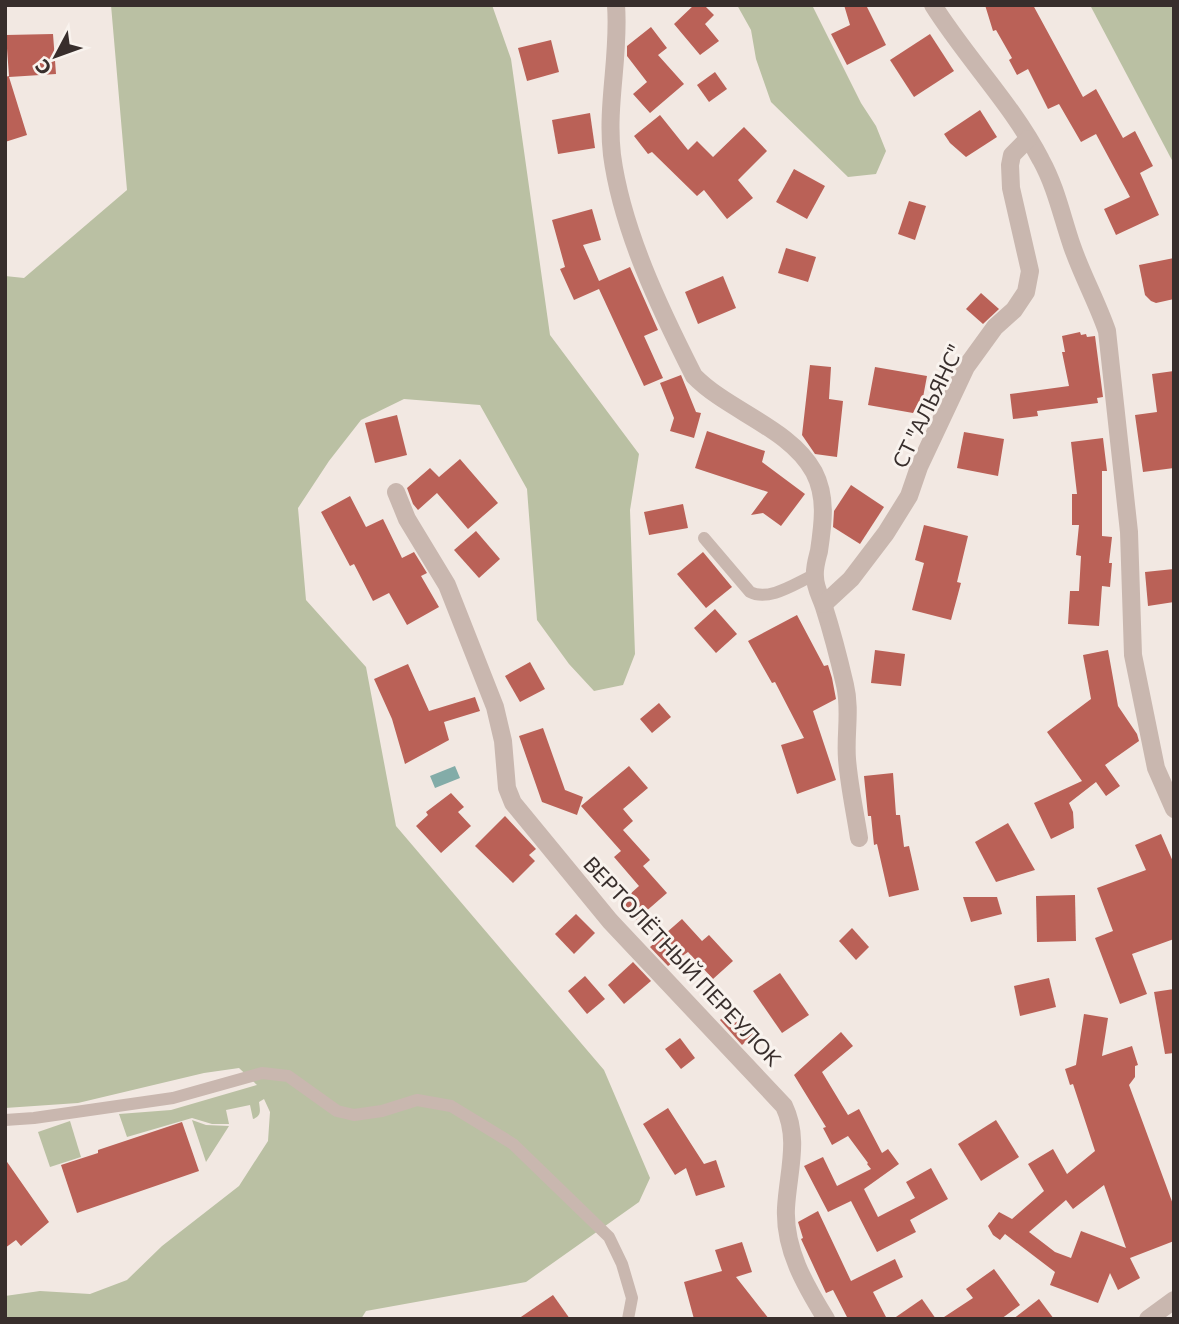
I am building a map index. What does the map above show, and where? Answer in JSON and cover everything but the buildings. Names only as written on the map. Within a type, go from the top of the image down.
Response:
[{"type":"street","points":[[616,5],[610,106],[612,155],[636,248],[694,376],[708,390],[768,427],[796,451],[813,471],[823,506],[822,531],[814,575],[846,687],[849,720],[847,758],[859,838]]},
{"type":"street","points":[[933,5],[1002,97],[1041,160],[1052,183],[1077,260],[1107,331],[1129,532],[1133,655],[1156,768],[1174,808]]},
{"type":"street","name":"СТ \"АЛЬЯНС\"","points":[[824,604],[851,579],[886,533],[909,496],[919,467],[966,367],[995,327],[1014,310],[1026,292],[1030,271],[1012,188],[1010,165],[1012,155],[1028,139]]},
{"type":"street","name":"ВЕРТОЛЁТНЫЙ ПЕРЕУЛОК","points":[[396,492],[407,519],[447,585],[495,707],[503,741],[507,788],[513,803],[610,921],[784,1106],[791,1120],[793,1136],[786,1210],[790,1243],[799,1272],[826,1319]]},
{"type":"street","points":[[1148,1319],[1174,1300]]},
{"type":"lane","points":[[704,538],[750,592],[758,596],[775,593],[814,575]]},
{"type":"lane","points":[[5,1120],[173,1098],[262,1073],[288,1076],[337,1111],[354,1115],[382,1111],[418,1100],[451,1106],[513,1144],[609,1237],[622,1264],[632,1298],[628,1319]]},
{"type":"green space","points":[[111,5],[492,5],[511,59],[550,335],[639,454],[630,510],[635,654],[623,685],[594,691],[569,664],[537,620],[527,489],[480,405],[404,399],[361,420],[329,461],[298,508],[306,600],[366,667],[396,826],[604,1070],[650,1178],[639,1202],[526,1282],[366,1311],[361,1319],[5,1319],[5,1296],[40,1291],[90,1294],[127,1280],[162,1246],[239,1186],[268,1141],[270,1112],[264,1099],[259,1102],[259,1114],[253,1119],[250,1105],[226,1110],[229,1124],[212,1124],[192,1118],[127,1137],[119,1114],[171,1110],[257,1085],[239,1068],[204,1073],[78,1103],[5,1108],[5,276],[24,278],[127,190]]},
{"type":"green space","points":[[737,5],[812,5],[861,103],[876,126],[886,151],[876,174],[848,177],[771,102],[756,59],[751,30]]},
{"type":"green space","points":[[1090,5],[1174,5],[1174,164]]},
{"type":"green space","points":[[192,1120],[206,1125],[229,1126],[206,1162]]},
{"type":"green space","points":[[70,1121],[81,1157],[50,1167],[38,1132]]},
{"type":"water","points":[[455,766],[460,778],[435,788],[430,776]]}]
